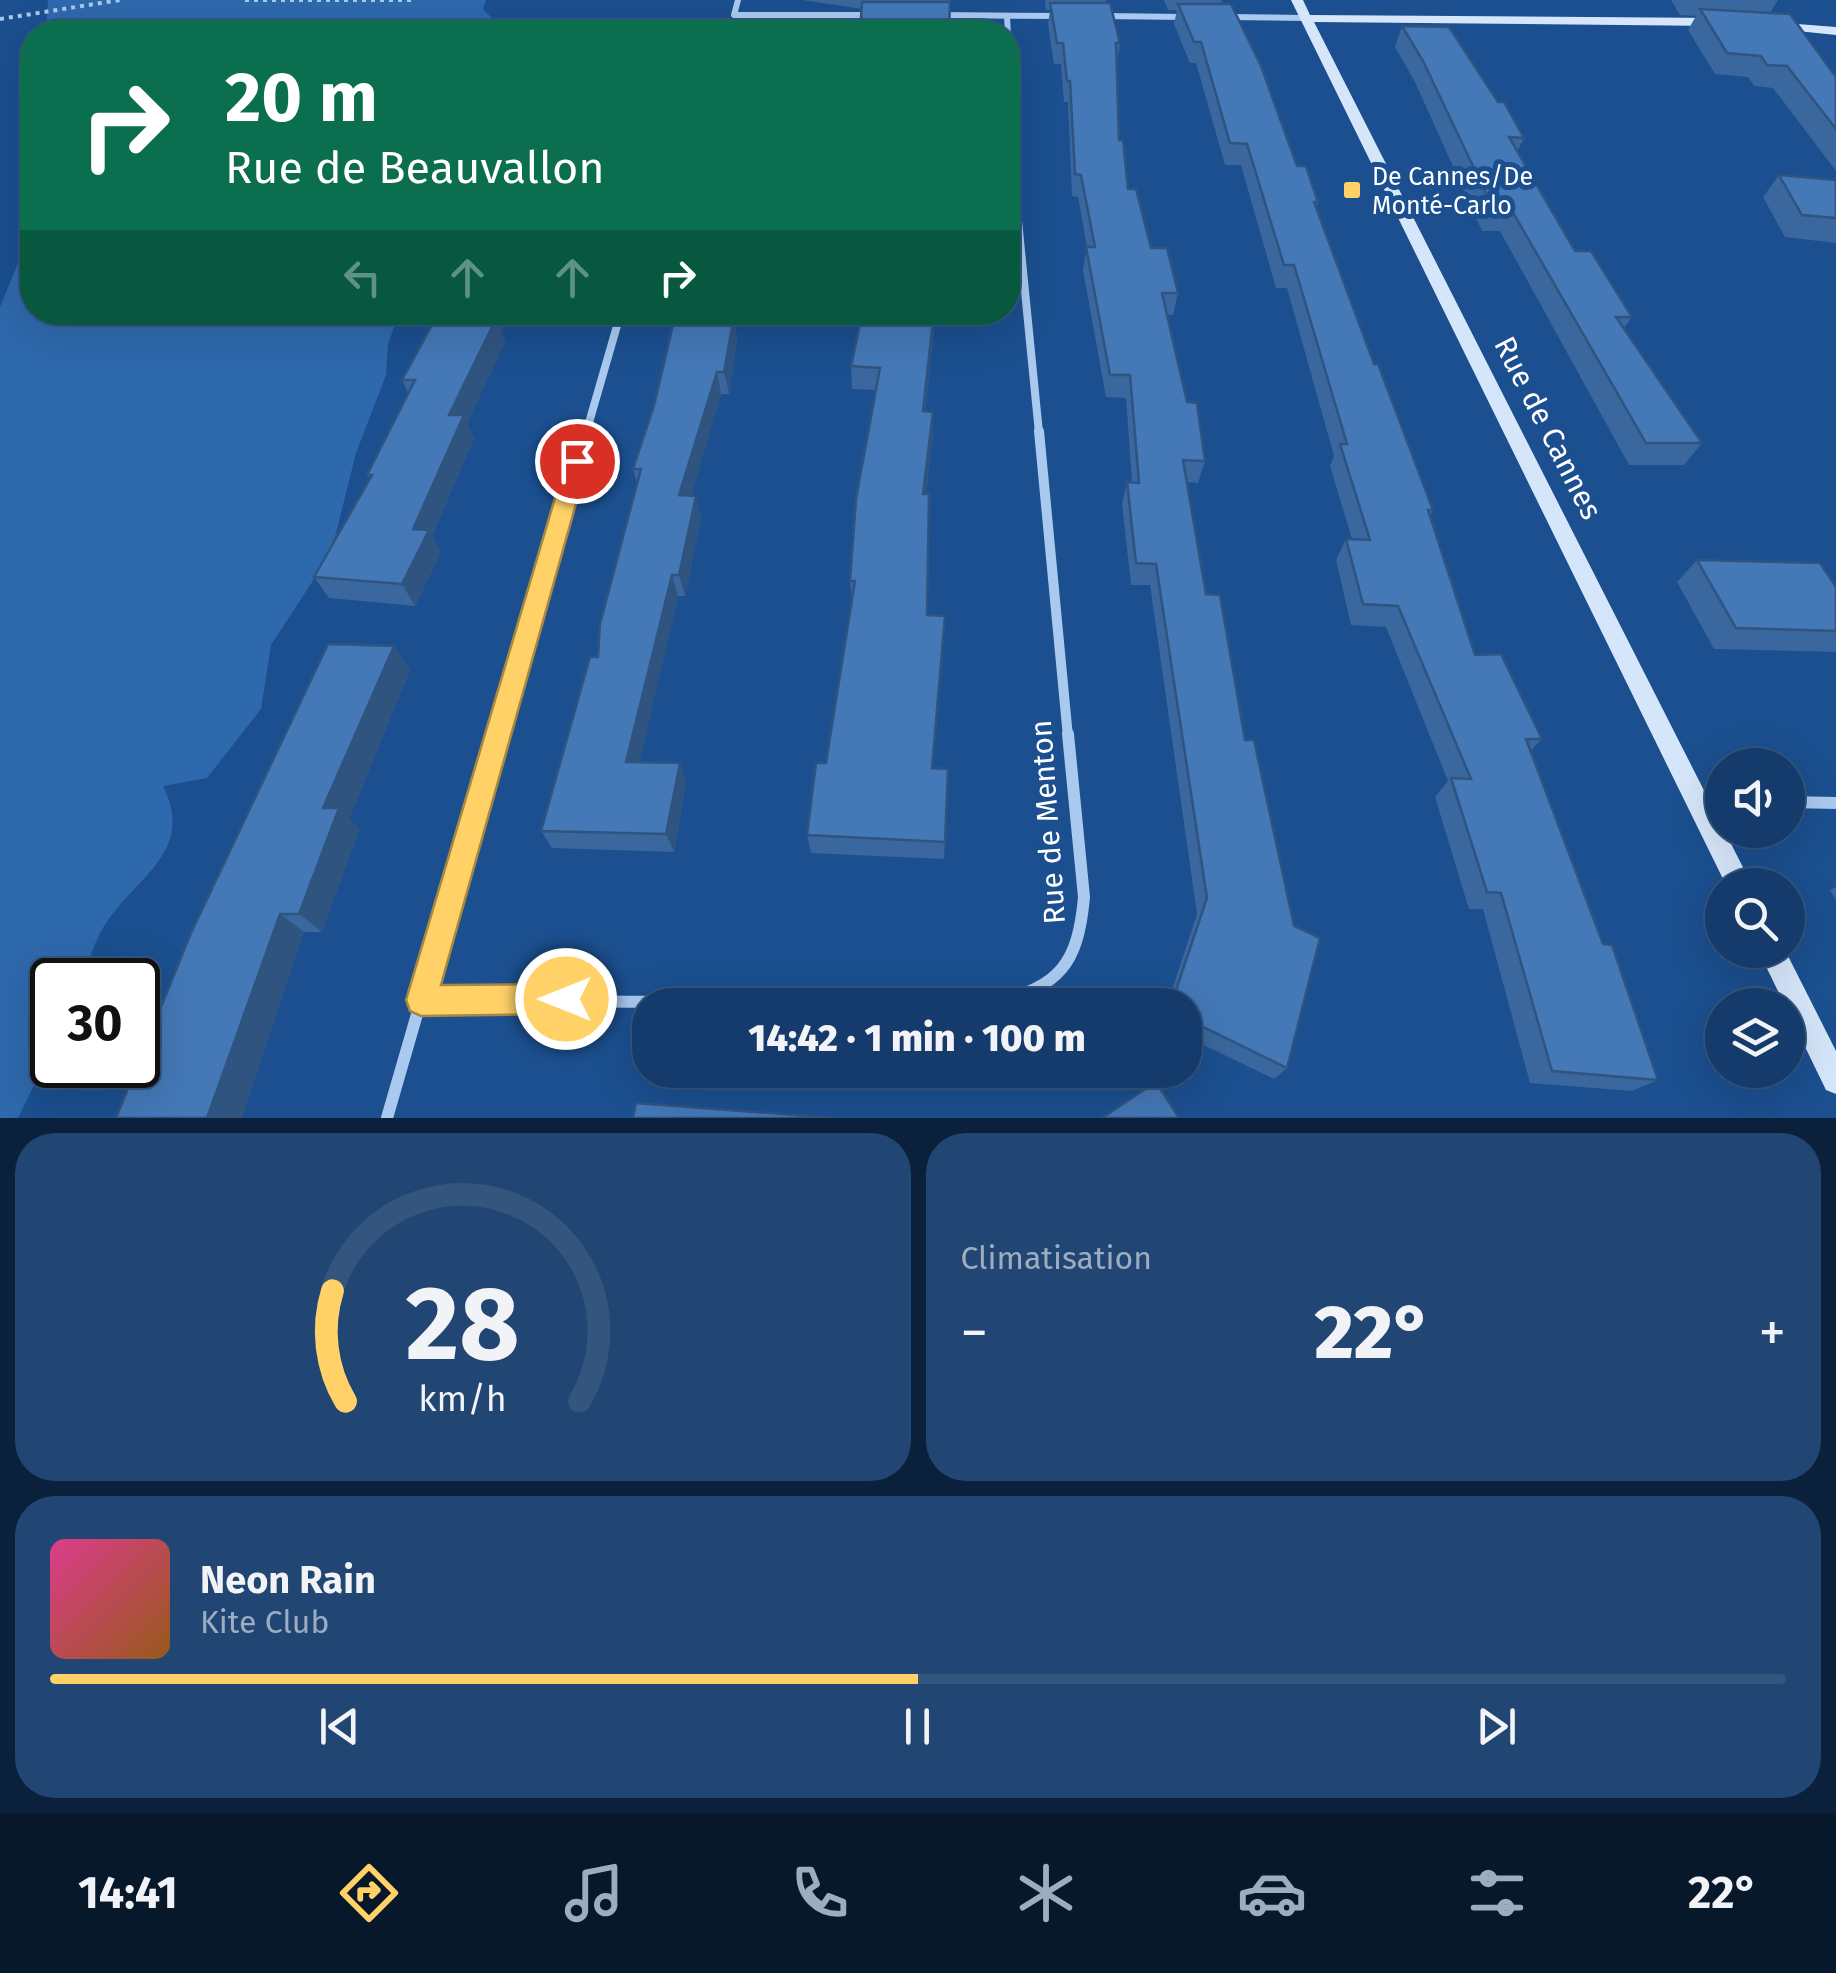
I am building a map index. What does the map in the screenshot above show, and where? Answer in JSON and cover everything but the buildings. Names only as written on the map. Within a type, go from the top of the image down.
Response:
[{"type":"street","points":[[738,0],[734,15],[876,14]]},
{"type":"street","name":"Rue de Cannes","points":[[1297,0],[1731,868]]},
{"type":"street","points":[[929,15],[1061,16]]},
{"type":"street","name":"Rue de Menton","points":[[1007,16],[1007,20]]},
{"type":"street","points":[[1098,16],[1193,17]]},
{"type":"street","points":[[1212,17],[1735,23]]},
{"type":"street","points":[[1754,24],[1836,31]]},
{"type":"street","name":"Rue de Menton","points":[[421,1000],[995,1003],[1032,994],[1065,972],[1082,932],[1084,897],[1020,274]]},
{"type":"street","points":[[387,1118],[617,325]]},
{"type":"street","points":[[1698,802],[1705,802]]},
{"type":"street","points":[[1805,802],[1836,803]]},
{"type":"street","points":[[1781,968],[1836,1080]]},
{"type":"path","points":[[0,19],[120,0]]},
{"type":"path","points":[[245,0],[413,0]]},
{"type":"shaded area","points":[[48,0],[486,0],[483,9],[494,20],[47,20]]},
{"type":"shaded area","points":[[20,258],[20,325],[395,325],[388,344],[386,375],[356,453],[331,553],[271,645],[261,709],[207,778],[163,786],[171,809],[168,845],[106,923],[89,958],[30,958],[33,1088],[18,1118],[0,1118],[0,307]]},
{"type":"place","name":"De Cannes/De Monté-Carlo","points":[[1352,190]]},
{"type":"route","points":[[566,999],[421,1000],[577,461]]}]
